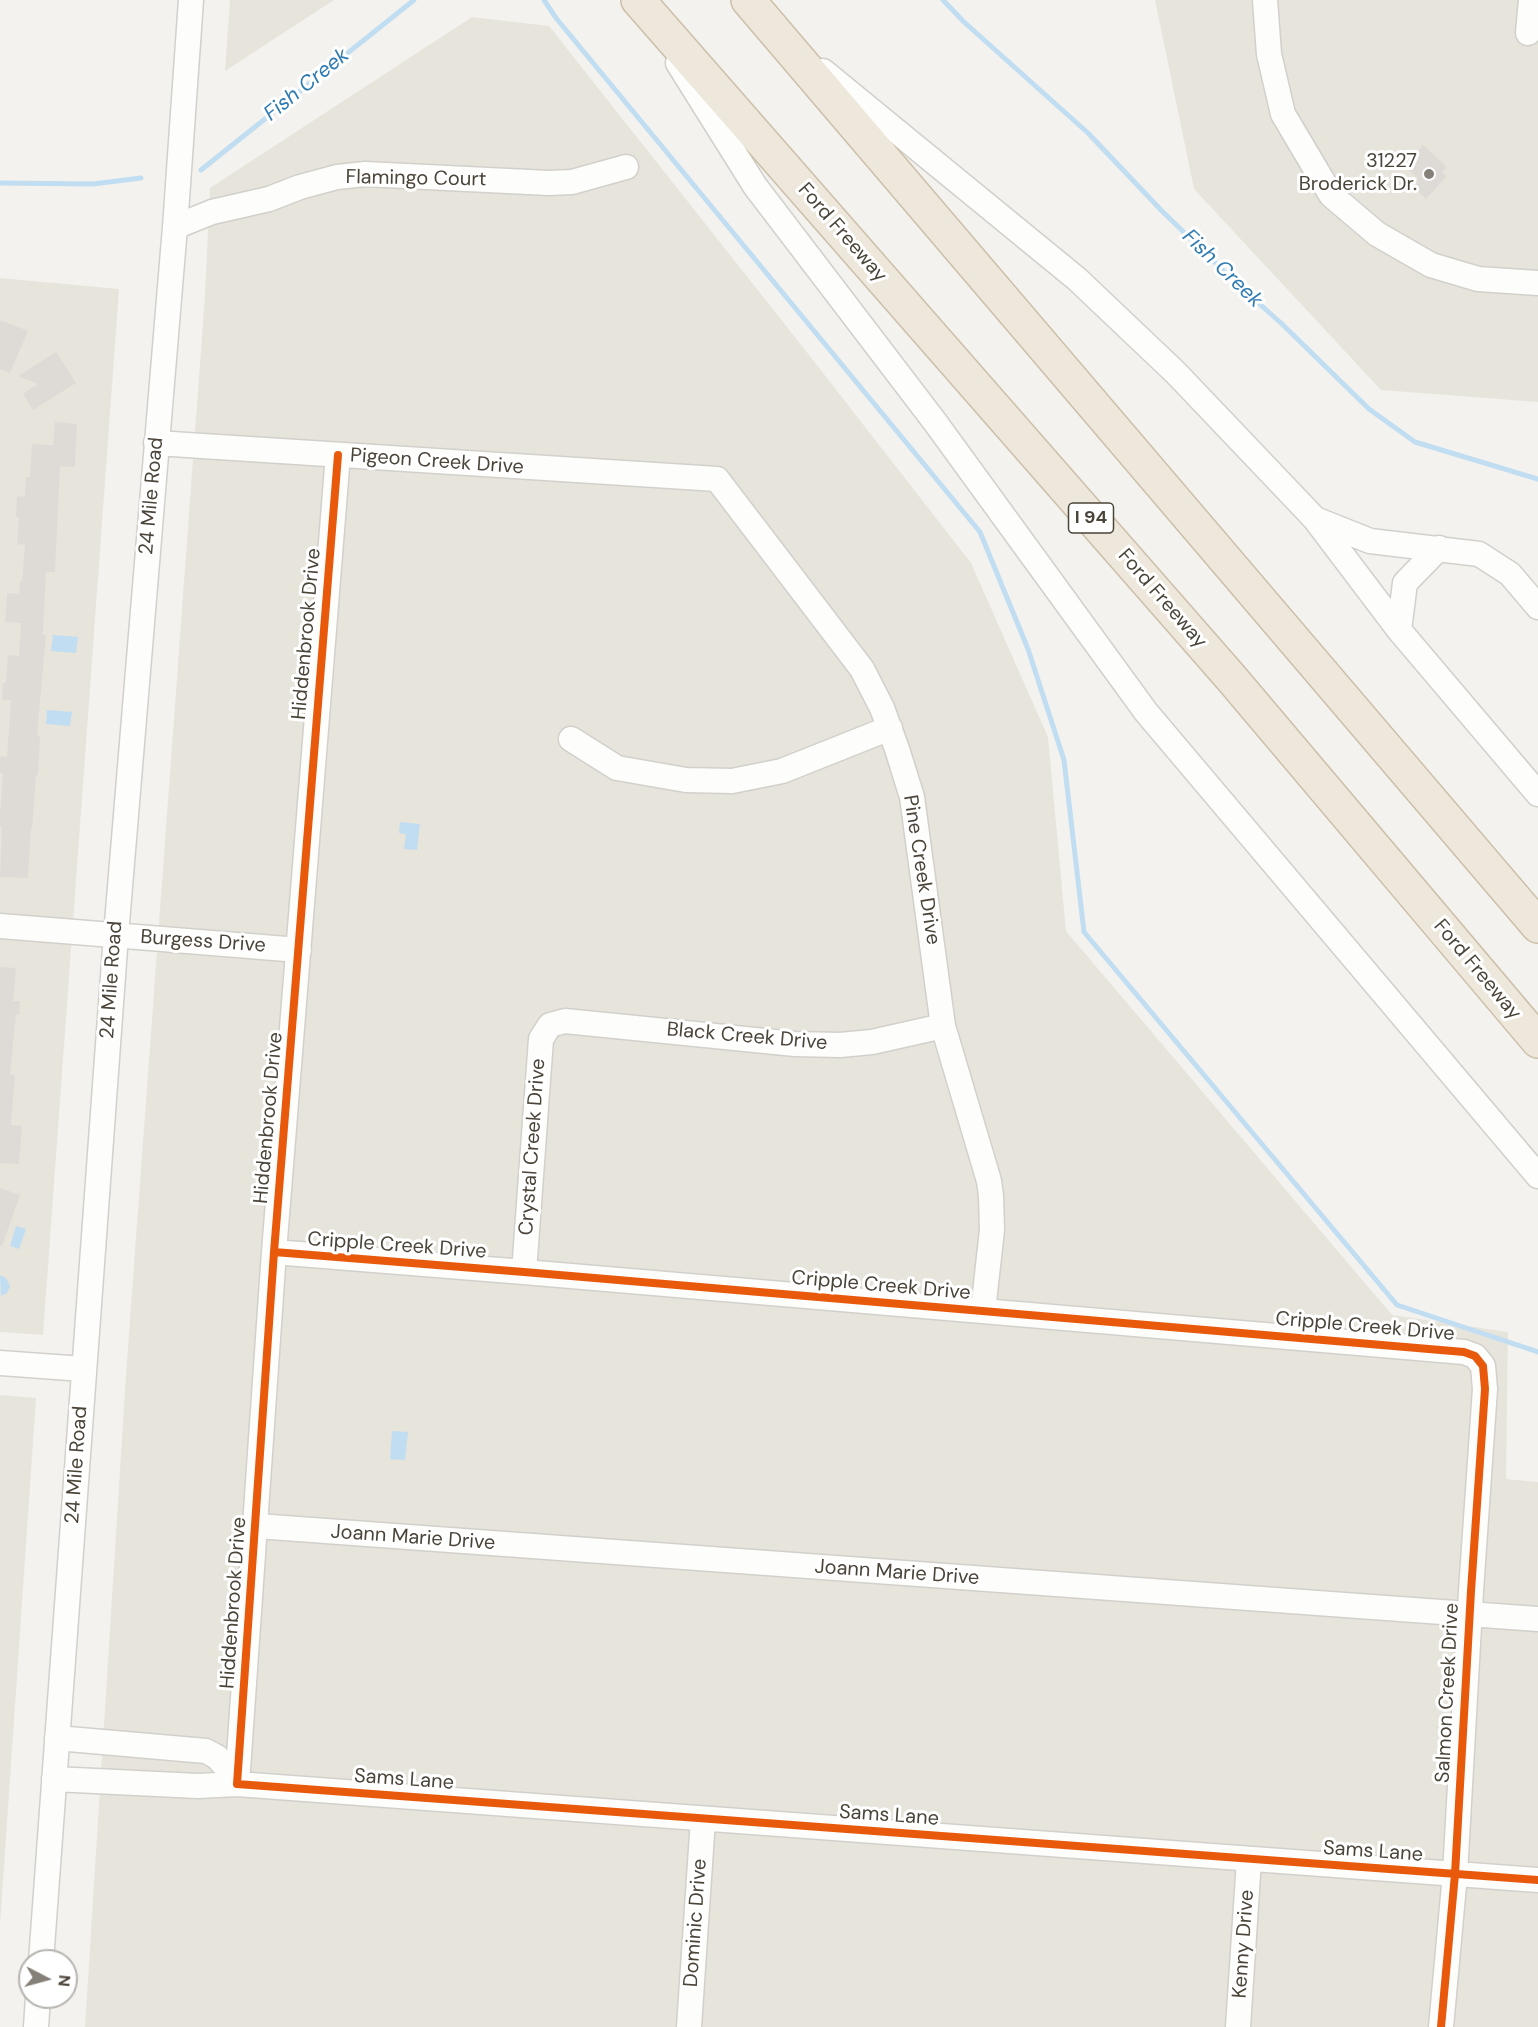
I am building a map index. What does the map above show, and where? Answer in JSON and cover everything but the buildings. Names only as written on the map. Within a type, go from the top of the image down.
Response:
[{"type":"highway","name":"Ford Freeway","points":[[638,0],[1233,680],[1538,1041]]},
{"type":"highway","points":[[748,0],[1538,926]]},
{"type":"street","name":"24 Mile Road","points":[[42,1949],[116,935],[176,216],[191,0]]},
{"type":"street","points":[[638,0],[756,186],[934,422],[1146,712],[1538,1176]]},
{"type":"street","points":[[1265,0],[1269,54],[1283,114],[1331,195],[1377,234],[1431,265],[1478,279],[1538,283]]},
{"type":"street","points":[[1528,33],[1531,0]]},
{"type":"street","points":[[772,29],[1077,279],[1176,373],[1315,519],[1399,630],[1538,794]]},
{"type":"street","name":"Flamingo Court","points":[[176,216],[212,212],[269,199],[300,187],[337,177],[365,174],[549,183],[572,182],[626,167]]},
{"type":"street","name":"Pigeon Creek Drive","points":[[156,443],[717,479]]},
{"type":"street","name":"Hiddenbrook Drive","points":[[237,1784],[257,1526],[274,1252],[338,455]]},
{"type":"street","name":"Pine Creek Drive","points":[[717,479],[862,669],[890,728],[912,797],[943,1026],[992,1196],[992,1230],[983,1311]]},
{"type":"street","points":[[1315,519],[1370,541],[1479,554],[1510,574],[1538,607]]},
{"type":"street","points":[[1399,630],[1405,583],[1439,548]]},
{"type":"street","points":[[571,739],[617,768],[686,780],[732,781],[782,771],[890,728]]},
{"type":"street","name":"Burgess Drive","points":[[0,926],[299,950]]},
{"type":"street","name":"Black Creek Drive","points":[[550,1025],[561,1021],[578,1022],[795,1044],[840,1045],[872,1042],[943,1026]]},
{"type":"street","name":"Crystal Creek Drive","points":[[524,1272],[541,1039],[550,1025]]},
{"type":"street","name":"Cripple Creek Drive","points":[[274,1252],[1464,1352],[1475,1356],[1481,1362]]},
{"type":"street","name":"Salmon Creek Drive","points":[[1441,2027],[1455,1874],[1469,1615],[1485,1389],[1485,1373],[1481,1362]]},
{"type":"street","points":[[0,1364],[83,1369]]},
{"type":"street","name":"Joann Marie Drive","points":[[257,1526],[1538,1620]]},
{"type":"street","points":[[57,1738],[206,1751],[217,1757],[237,1784]]},
{"type":"street","name":"Sams Lane","points":[[54,1779],[198,1785],[237,1784],[1538,1880]]},
{"type":"street","name":"Dominic Drive","points":[[689,2027],[703,1819]]},
{"type":"street","name":"Kenny Drive","points":[[1238,2027],[1250,1860]]},
{"type":"street","points":[[36,2027],[37,2009]]},
{"type":"shaded area","points":[[230,0],[334,0],[225,71]]},
{"type":"shaded area","points":[[1155,0],[1538,0],[1538,402],[1381,390],[1194,189]]},
{"type":"shaded area","points":[[472,17],[549,26],[971,563],[1048,737],[1066,931],[1392,1315],[1508,1332],[1506,1479],[1538,1482],[1538,2027],[85,2027],[126,1374],[205,295],[210,188]]},
{"type":"shaded area","points":[[0,278],[119,289],[43,1335],[0,1332]]},
{"type":"shaded area","points":[[0,1395],[36,1398],[0,1925]]},
{"type":"water","points":[[53,635],[78,637],[76,653],[51,651]]},
{"type":"water","points":[[47,710],[72,712],[70,726],[46,724]]},
{"type":"water","points":[[400,822],[420,824],[417,850],[404,849],[406,834],[399,833]]},
{"type":"water","points":[[16,1226],[26,1229],[19,1249],[10,1246]]},
{"type":"water","points":[[0,1275],[6,1278],[10,1286],[7,1293],[1,1296]]},
{"type":"water","points":[[392,1431],[408,1432],[405,1460],[390,1459]]},
{"type":"waterway","name":"Fish Creek","points":[[201,170],[414,0]]},
{"type":"waterway","points":[[544,0],[556,18],[980,532],[1028,649],[1064,760],[1084,932],[1397,1305],[1538,1352]]},
{"type":"waterway","name":"Fish Creek","points":[[943,0],[964,22],[1088,133],[1161,210],[1369,409],[1415,442],[1538,479]]},
{"type":"waterway","name":"Fish Creek","points":[[0,183],[93,184],[141,178]]},
{"type":"cycle path","points":[[338,455],[274,1252],[237,1784],[1538,1880]]},
{"type":"cycle path","points":[[274,1252],[1464,1352],[1475,1356],[1483,1366],[1485,1389],[1455,1874],[1441,2027]]},
{"type":"place","name":"31227 Broderick Dr.","points":[[1429,174]]}]
